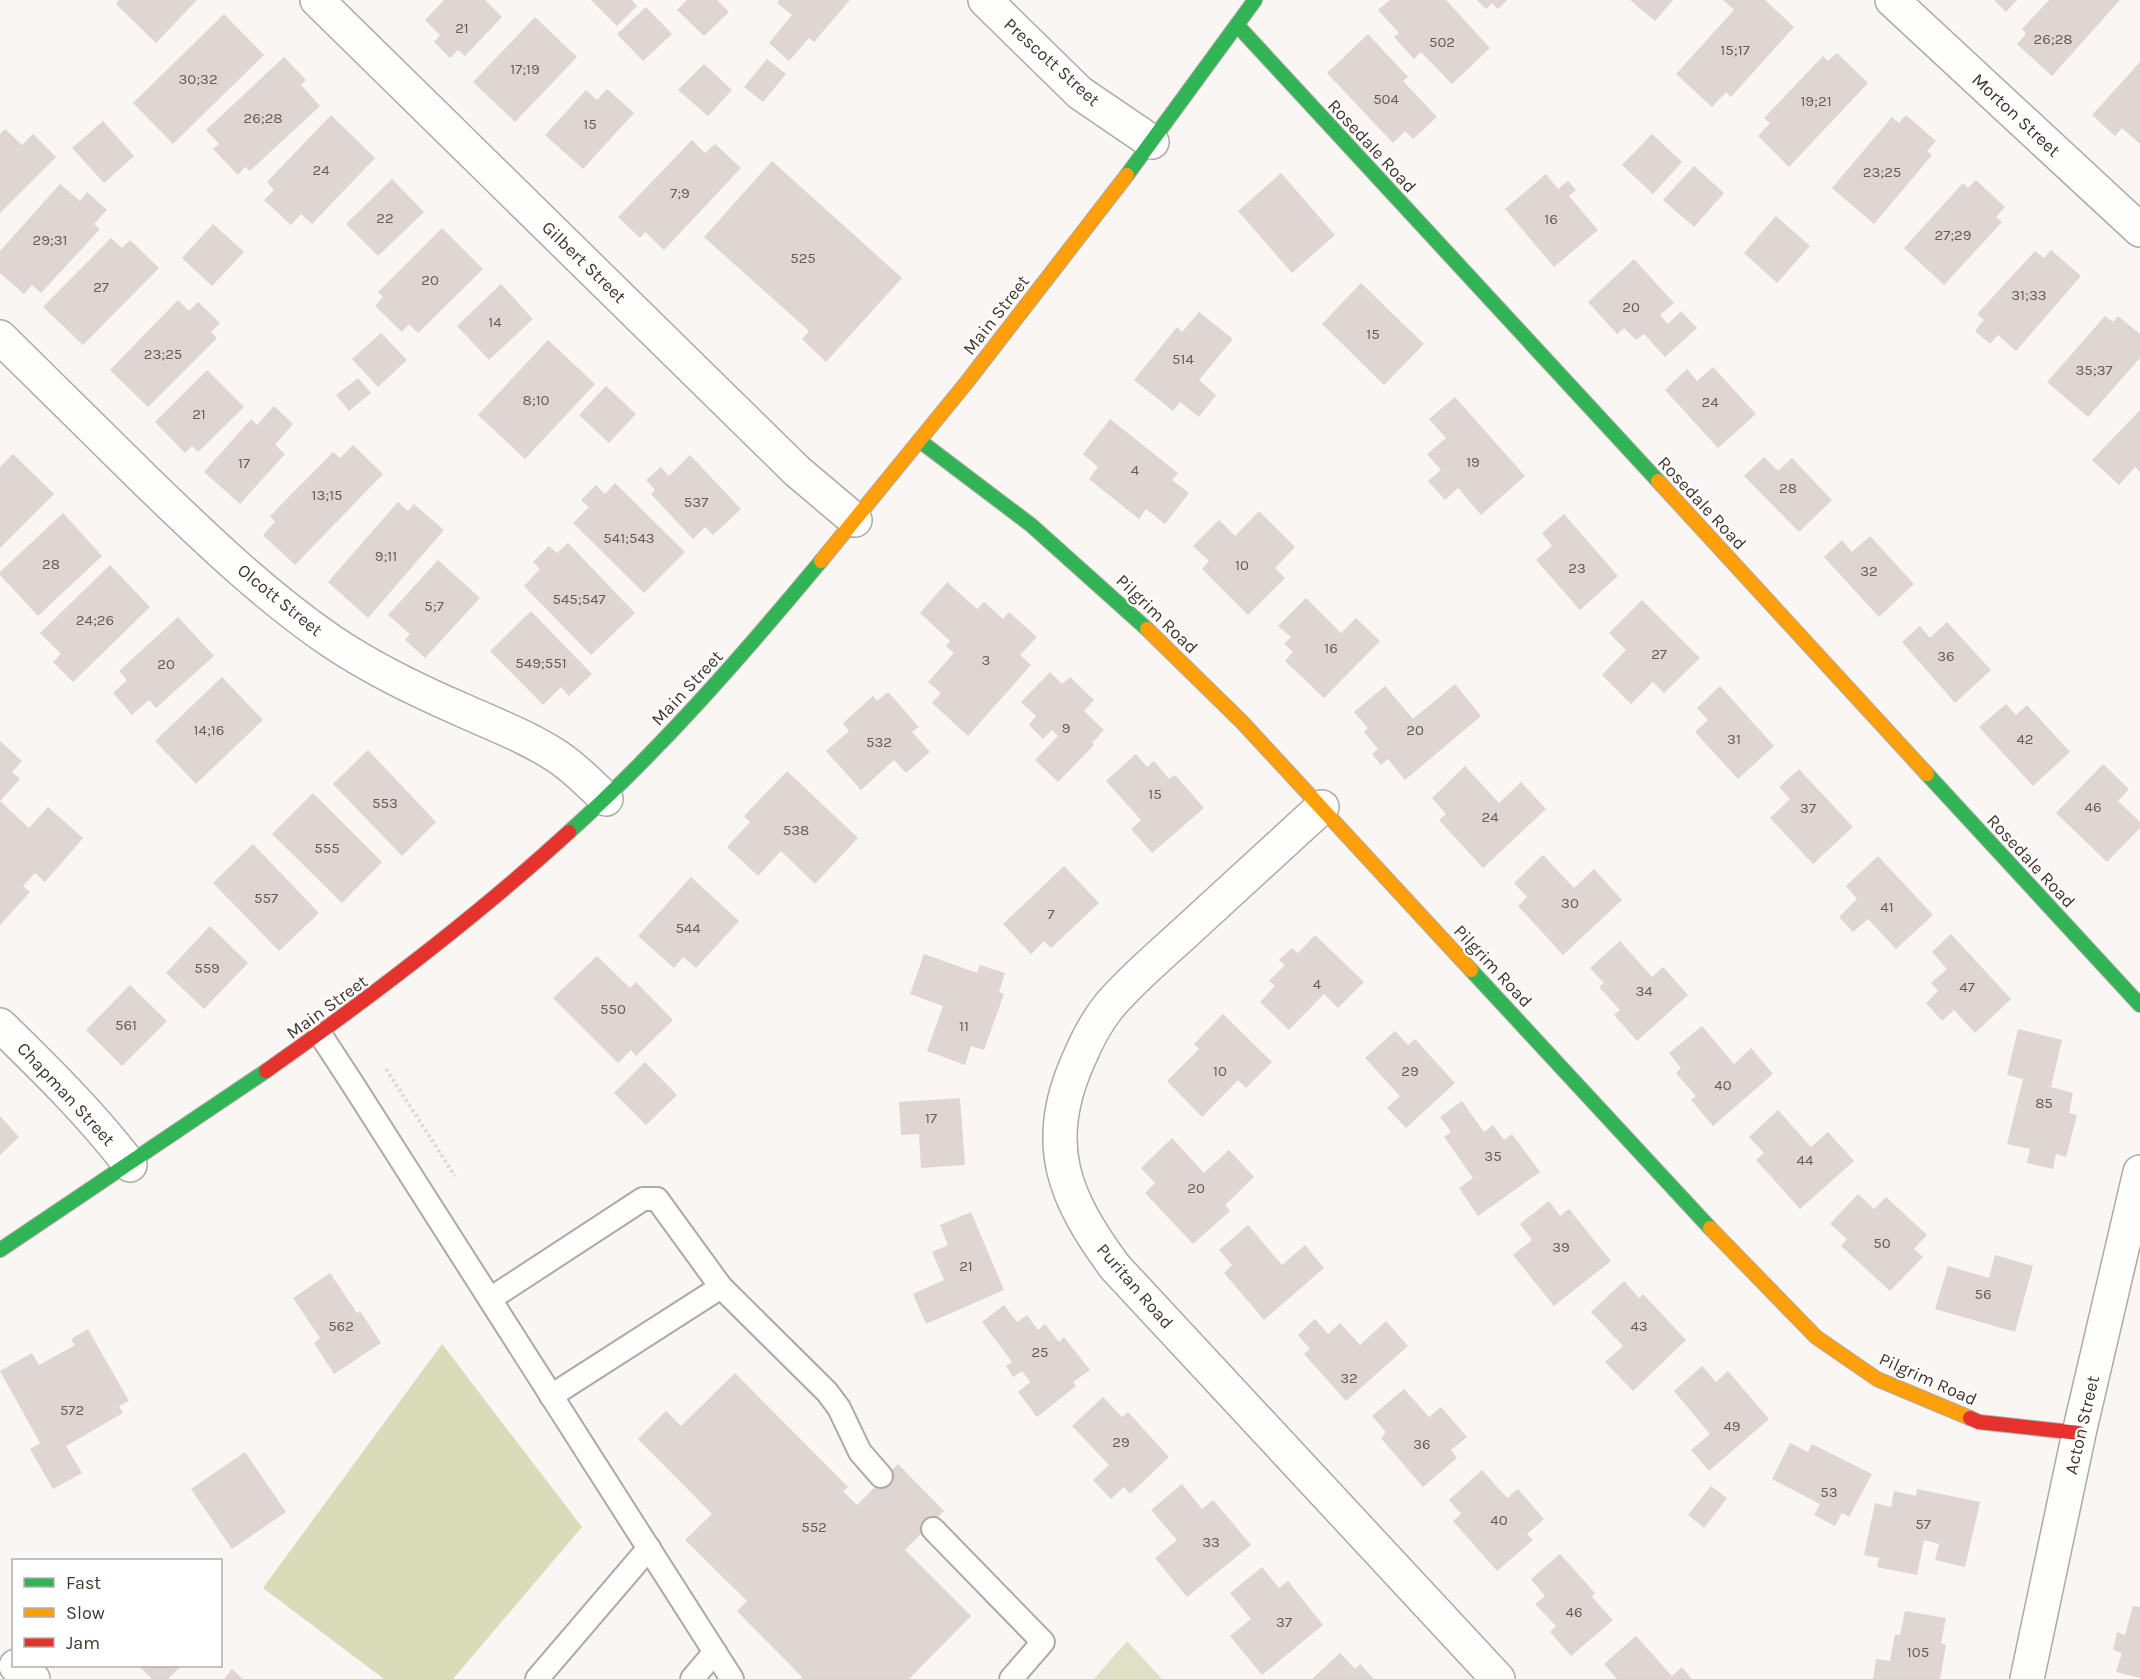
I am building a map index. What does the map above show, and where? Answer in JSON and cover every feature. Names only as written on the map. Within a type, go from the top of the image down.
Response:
[{"type":"street","name":"Gilbert Street","points":[[317,0],[797,471],[855,520]]},
{"type":"street","name":"Prescott Street","points":[[985,0],[1080,93],[1152,142]]},
{"type":"street","name":"Main Street","points":[[0,1250],[234,1096],[320,1034],[433,949],[606,799],[735,663],[920,441],[1152,142],[1256,0]]},
{"type":"street","name":"Morton Street","points":[[1892,0],[2140,230]]},
{"type":"street","name":"Rosedale Road","points":[[1238,25],[2140,1005]]},
{"type":"street","name":"Olcott Street","points":[[0,337],[226,557],[283,607],[333,643],[389,675],[515,733],[556,756],[579,773],[606,799]]},
{"type":"street","name":"Pilgrim Road","points":[[920,441],[1045,536],[1104,588],[1242,722],[1741,1262],[1816,1337],[1877,1379],[1978,1422],[2079,1433]]},
{"type":"street","name":"Puritan Road","points":[[1322,807],[1138,976],[1108,1007],[1087,1040],[1069,1080],[1059,1120],[1061,1164],[1072,1199],[1089,1233],[1114,1267],[1498,1679]]},
{"type":"street","name":"Chapman Street","points":[[0,1025],[74,1097],[103,1129],[130,1165]]},
{"type":"street","name":"Acton Street","points":[[2027,1679],[2079,1433],[2140,1172]]},
{"type":"street","points":[[0,1652],[12,1662]]},
{"type":"street","points":[[19,1667],[33,1679]]},
{"type":"lane","points":[[320,1034],[732,1679]]},
{"type":"lane","points":[[490,1299],[647,1197],[657,1198],[665,1206],[721,1287],[827,1392],[839,1408],[860,1452],[881,1476]]},
{"type":"lane","points":[[551,1395],[721,1287]]},
{"type":"lane","points":[[933,1529],[1043,1642],[1011,1679]]},
{"type":"lane","points":[[537,1679],[649,1548]]},
{"type":"lane","points":[[692,1679],[715,1652]]},
{"type":"green space","points":[[442,1344],[582,1527],[453,1679],[384,1679],[263,1588]]},
{"type":"green space","points":[[1127,1641],[1162,1679],[1094,1679]]},
{"type":"building","points":[[119,0],[197,0],[156,43],[116,4]]},
{"type":"building","points":[[444,0],[485,0],[502,17],[465,56],[458,50],[450,58],[434,42],[440,35],[425,20]]},
{"type":"building","points":[[591,0],[632,0],[637,6],[617,26]]},
{"type":"building","points":[[687,0],[717,0],[729,12],[704,36],[677,10]]},
{"type":"building","points":[[779,0],[850,0],[814,42],[809,38],[789,61],[769,43],[792,15],[777,3]]},
{"type":"building","points":[[1390,0],[1446,0],[1490,48],[1452,84],[1421,52],[1414,59],[1394,37],[1399,33],[1378,10]]},
{"type":"building","points":[[1477,0],[1507,0],[1498,9],[1492,3],[1486,9]]},
{"type":"building","points":[[1630,0],[1673,0],[1655,21]]},
{"type":"building","points":[[1723,0],[1765,0],[1794,27],[1731,97],[1726,92],[1712,107],[1676,74],[1734,10]]},
{"type":"building","points":[[1994,0],[2017,0],[2006,12]]},
{"type":"building","points":[[2049,0],[2120,0],[2052,76],[2017,44],[2026,34],[2022,29]]},
{"type":"building","points":[[646,7],[672,34],[643,61],[617,34]]},
{"type":"building","points":[[224,14],[264,55],[173,144],[133,103]]},
{"type":"building","points":[[535,17],[577,57],[515,122],[473,82]]},
{"type":"building","points":[[1368,34],[1408,77],[1403,81],[1437,117],[1413,139],[1405,131],[1393,143],[1327,73]]},
{"type":"building","points":[[1837,53],[1868,83],[1789,167],[1758,136],[1770,123],[1764,118],[1823,56],[1828,61]]},
{"type":"building","points":[[284,57],[306,80],[301,85],[320,106],[250,171],[245,167],[238,175],[213,149],[219,144],[206,130]]},
{"type":"building","points":[[767,59],[786,74],[763,102],[744,87]]},
{"type":"building","points":[[2140,62],[2140,144],[2122,128],[2115,136],[2092,115]]},
{"type":"building","points":[[704,64],[732,90],[708,116],[678,90]]},
{"type":"building","points":[[607,89],[634,113],[583,169],[545,135],[586,90],[597,100]]},
{"type":"building","points":[[331,115],[375,158],[312,224],[301,214],[291,225],[264,200],[274,190],[267,182]]},
{"type":"building","points":[[1906,115],[1936,141],[1927,151],[1932,155],[1874,224],[1832,188],[1892,117],[1899,123]]},
{"type":"building","points":[[103,121],[134,156],[104,183],[72,148]]},
{"type":"building","points":[[5,129],[22,145],[33,134],[56,157],[0,213],[0,134]]},
{"type":"building","points":[[1652,134],[1682,162],[1653,194],[1622,165]]},
{"type":"building","points":[[692,140],[705,153],[715,144],[741,168],[664,250],[645,232],[640,238],[618,217]]},
{"type":"building","points":[[772,161],[902,278],[826,362],[802,339],[809,331],[704,237]]},
{"type":"building","points":[[1694,166],[1724,193],[1694,227],[1663,200]]},
{"type":"building","points":[[1281,173],[1335,235],[1292,273],[1238,211]]},
{"type":"building","points":[[1546,174],[1558,189],[1568,181],[1576,190],[1569,196],[1598,230],[1554,267],[1505,209]]},
{"type":"building","points":[[392,179],[424,212],[378,256],[346,224]]},
{"type":"building","points":[[1976,180],[2005,207],[1996,217],[2002,222],[1944,285],[1904,248],[1963,183],[1968,188]]},
{"type":"building","points":[[60,184],[80,201],[87,192],[107,210],[94,224],[100,229],[41,293],[32,285],[24,294],[0,273],[0,251]]},
{"type":"building","points":[[1776,216],[1810,246],[1777,283],[1744,253]]},
{"type":"building","points":[[213,224],[244,252],[212,286],[182,258]]},
{"type":"building","points":[[442,228],[483,269],[418,333],[409,324],[402,332],[375,306],[383,297],[378,292]]},
{"type":"building","points":[[111,238],[122,248],[130,240],[159,268],[83,345],[43,307]]},
{"type":"building","points":[[2051,250],[2081,276],[2016,351],[1998,335],[1990,344],[1975,331],[1984,320],[1977,314],[2035,251],[2044,258]]},
{"type":"building","points":[[1634,259],[1674,303],[1660,315],[1668,324],[1681,311],[1697,328],[1665,357],[1644,334],[1636,340],[1624,328],[1617,334],[1588,302]]},
{"type":"building","points":[[1361,283],[1424,344],[1384,385],[1322,324]]},
{"type":"building","points":[[501,284],[533,319],[489,360],[457,326]]},
{"type":"building","points":[[178,300],[189,311],[198,302],[220,323],[211,332],[217,338],[148,407],[110,370]]},
{"type":"building","points":[[1199,312],[1233,339],[1199,380],[1216,395],[1199,417],[1180,402],[1173,411],[1134,380],[1177,327],[1182,332]]},
{"type":"building","points":[[2105,316],[2113,322],[2118,316],[2140,334],[2140,358],[2088,417],[2047,382]]},
{"type":"building","points":[[381,333],[407,360],[378,387],[352,359]]},
{"type":"building","points":[[548,340],[595,384],[525,459],[478,415]]},
{"type":"building","points":[[1713,367],[1756,414],[1718,448],[1665,390],[1687,369],[1697,381]]},
{"type":"building","points":[[207,370],[244,407],[198,452],[192,446],[185,453],[155,422]]},
{"type":"building","points":[[358,378],[371,393],[349,411],[336,395]]},
{"type":"building","points":[[606,386],[636,414],[609,443],[579,415]]},
{"type":"building","points":[[1455,397],[1525,476],[1481,515],[1458,488],[1445,500],[1428,481],[1441,470],[1427,454],[1446,438],[1429,419]]},
{"type":"building","points":[[274,406],[293,424],[275,445],[285,454],[240,504],[204,472],[251,419],[257,425]]},
{"type":"building","points":[[2140,410],[2140,472],[2135,467],[2119,485],[2092,460]]},
{"type":"building","points":[[1110,419],[1178,473],[1172,480],[1189,493],[1165,524],[1146,509],[1139,519],[1089,479],[1098,467],[1083,454]]},
{"type":"building","points":[[353,445],[383,474],[295,565],[263,535],[275,522],[270,516],[333,452],[340,458]]},
{"type":"building","points":[[13,454],[54,494],[0,548],[0,467]]},
{"type":"building","points":[[690,455],[741,509],[713,535],[705,527],[693,539],[651,494],[655,490],[646,480],[661,467],[669,476]]},
{"type":"building","points":[[1764,457],[1778,471],[1792,458],[1832,500],[1799,532],[1744,476]]},
{"type":"building","points":[[615,483],[685,552],[644,593],[573,523],[589,507],[581,500],[596,485],[605,494]]},
{"type":"building","points":[[398,502],[408,511],[414,504],[444,530],[368,618],[328,582]]},
{"type":"building","points":[[1259,511],[1295,547],[1275,568],[1285,578],[1248,615],[1202,569],[1209,561],[1193,546],[1219,520],[1235,536]]},
{"type":"building","points":[[63,513],[102,556],[38,616],[0,575],[0,572]]},
{"type":"building","points":[[1564,514],[1618,576],[1580,610],[1536,560],[1552,546],[1542,533]]},
{"type":"building","points":[[1870,536],[1914,584],[1879,617],[1824,557],[1842,540],[1852,552]]},
{"type":"building","points":[[568,543],[635,613],[591,655],[524,586],[540,569],[533,562],[549,546],[557,553]]},
{"type":"building","points":[[438,560],[480,598],[425,658],[405,640],[410,634],[388,615]]},
{"type":"building","points":[[110,565],[150,607],[73,682],[53,662],[61,654],[40,633]]},
{"type":"building","points":[[947,582],[977,609],[984,602],[1003,619],[1009,612],[1037,637],[1020,655],[1031,665],[968,736],[932,703],[941,693],[928,682],[954,653],[946,646],[950,641],[920,613]]},
{"type":"building","points":[[1306,598],[1341,633],[1356,618],[1380,641],[1324,698],[1285,661],[1293,652],[1284,644],[1291,637],[1278,626]]},
{"type":"building","points":[[1642,600],[1700,658],[1664,693],[1653,682],[1631,704],[1602,675],[1626,650],[1609,633]]},
{"type":"building","points":[[531,611],[592,674],[569,696],[561,687],[543,705],[490,651]]},
{"type":"building","points":[[178,617],[214,656],[156,708],[149,700],[132,715],[113,693],[127,680],[119,671]]},
{"type":"building","points":[[1947,622],[1991,670],[1955,703],[1902,642],[1920,626],[1930,638]]},
{"type":"building","points":[[1050,672],[1062,684],[1070,677],[1094,700],[1084,711],[1104,730],[1092,743],[1094,745],[1058,782],[1035,760],[1058,736],[1052,730],[1043,739],[1029,725],[1036,716],[1021,702]]},
{"type":"building","points":[[222,677],[263,720],[196,784],[155,741]]},
{"type":"building","points":[[1455,684],[1481,716],[1405,780],[1388,759],[1381,765],[1372,754],[1378,749],[1364,732],[1368,728],[1354,712],[1385,686],[1413,719]]},
{"type":"building","points":[[1720,686],[1774,746],[1738,779],[1695,732],[1708,720],[1697,708]]},
{"type":"building","points":[[888,692],[919,727],[912,732],[930,752],[906,773],[894,760],[861,790],[826,751],[849,731],[843,723],[873,696],[877,701]]},
{"type":"building","points":[[2006,704],[2016,715],[2027,705],[2070,752],[2033,786],[1979,727]]},
{"type":"building","points":[[0,741],[22,761],[12,772],[20,779],[0,801]]},
{"type":"building","points":[[368,750],[436,822],[402,856],[333,784]]},
{"type":"building","points":[[1136,754],[1147,767],[1154,761],[1169,779],[1175,775],[1204,808],[1152,853],[1131,829],[1141,820],[1106,781]]},
{"type":"building","points":[[2103,764],[2129,789],[2118,801],[2140,822],[2140,828],[2107,862],[2056,813]]},
{"type":"building","points":[[1465,766],[1499,803],[1521,782],[1546,809],[1483,868],[1439,820],[1446,814],[1432,798]]},
{"type":"building","points":[[1799,769],[1853,827],[1813,864],[1770,818],[1790,799],[1779,787]]},
{"type":"building","points":[[787,771],[858,838],[815,884],[781,851],[758,876],[727,847],[750,822],[744,816]]},
{"type":"building","points":[[313,793],[382,862],[342,903],[272,834]]},
{"type":"building","points":[[0,801],[29,828],[48,807],[83,838],[45,882],[35,873],[23,886],[30,892],[0,925]]},
{"type":"building","points":[[253,844],[319,913],[279,951],[213,883]]},
{"type":"building","points":[[1543,855],[1574,888],[1594,869],[1622,900],[1563,955],[1518,906],[1527,897],[1514,883]]},
{"type":"building","points":[[1878,856],[1933,915],[1896,949],[1868,919],[1853,932],[1839,917],[1857,899],[1846,886]]},
{"type":"building","points":[[1064,866],[1099,903],[1051,948],[1044,941],[1031,954],[1003,924]]},
{"type":"building","points":[[691,877],[739,921],[696,968],[683,957],[674,968],[638,936]]},
{"type":"building","points":[[210,926],[248,963],[204,1009],[166,973]]},
{"type":"building","points":[[1951,934],[2011,999],[1975,1033],[1954,1010],[1942,1021],[1926,1003],[1938,991],[1931,983],[1947,969],[1932,952]]},
{"type":"building","points":[[1315,935],[1364,982],[1338,1008],[1324,994],[1289,1030],[1260,1002],[1275,986],[1269,981],[1285,965],[1279,960],[1292,948],[1298,953]]},
{"type":"building","points":[[1620,941],[1652,977],[1663,967],[1688,995],[1637,1041],[1614,1015],[1620,1010],[1599,987],[1604,983],[1590,968]]},
{"type":"building","points":[[924,954],[977,973],[980,965],[1005,973],[999,992],[1004,994],[984,1050],[971,1046],[965,1065],[927,1051],[943,1006],[910,994]]},
{"type":"building","points":[[597,956],[630,988],[636,982],[673,1020],[636,1056],[631,1050],[618,1063],[553,998]]},
{"type":"building","points":[[130,985],[167,1021],[122,1066],[86,1030]]},
{"type":"building","points":[[1223,1014],[1272,1062],[1246,1088],[1238,1080],[1202,1117],[1167,1081],[1199,1049],[1194,1044]]},
{"type":"building","points":[[1702,1026],[1734,1064],[1751,1048],[1773,1074],[1713,1126],[1691,1100],[1696,1096],[1676,1073],[1681,1068],[1669,1053]]},
{"type":"building","points":[[2018,1029],[2062,1040],[2051,1087],[2073,1093],[2069,1113],[2077,1115],[2066,1157],[2056,1154],[2053,1169],[2027,1163],[2030,1149],[2007,1144],[2023,1079],[2007,1075]]},
{"type":"building","points":[[1395,1031],[1408,1045],[1415,1039],[1455,1083],[1406,1128],[1387,1108],[1400,1096],[1365,1058]]},
{"type":"building","points":[[645,1062],[677,1095],[646,1125],[614,1093]]},
{"type":"building","points":[[960,1098],[965,1165],[921,1168],[919,1134],[901,1135],[899,1102]]},
{"type":"building","points":[[1462,1101],[1484,1132],[1493,1125],[1504,1140],[1512,1134],[1540,1172],[1478,1216],[1459,1188],[1473,1178],[1444,1137],[1451,1132],[1440,1117]]},
{"type":"building","points":[[1778,1110],[1811,1147],[1828,1132],[1854,1161],[1800,1209],[1756,1160],[1764,1153],[1749,1137]]},
{"type":"building","points":[[0,1116],[19,1137],[0,1155]]},
{"type":"building","points":[[1172,1138],[1204,1173],[1229,1150],[1254,1177],[1225,1205],[1230,1211],[1193,1244],[1145,1193],[1155,1183],[1141,1168]]},
{"type":"building","points":[[1858,1194],[1874,1209],[1886,1197],[1927,1235],[1914,1249],[1923,1257],[1890,1291],[1841,1246],[1847,1239],[1830,1224]]},
{"type":"building","points":[[1549,1201],[1560,1216],[1569,1209],[1611,1261],[1554,1306],[1513,1255],[1532,1240],[1520,1224]]},
{"type":"building","points":[[971,1212],[1004,1290],[926,1324],[913,1294],[944,1280],[932,1252],[948,1245],[940,1225]]},
{"type":"building","points":[[1248,1225],[1282,1265],[1305,1245],[1324,1268],[1264,1320],[1224,1273],[1232,1265],[1219,1250]]},
{"type":"building","points":[[1995,1255],[2033,1266],[2015,1332],[1935,1309],[1948,1266],[1989,1278]]},
{"type":"building","points":[[330,1273],[357,1313],[360,1311],[381,1343],[334,1374],[314,1343],[320,1338],[293,1298]]},
{"type":"building","points":[[1624,1281],[1639,1298],[1643,1294],[1686,1340],[1633,1391],[1605,1362],[1623,1346],[1591,1312]]},
{"type":"building","points":[[1004,1305],[1017,1322],[1027,1315],[1038,1330],[1045,1324],[1059,1342],[1064,1337],[1090,1370],[1073,1382],[1076,1386],[1037,1417],[1018,1392],[1030,1382],[1022,1371],[1013,1377],[1006,1366],[1012,1362],[982,1322]]},
{"type":"building","points":[[1315,1319],[1328,1334],[1340,1323],[1360,1345],[1386,1321],[1408,1346],[1346,1401],[1304,1354],[1310,1349],[1298,1335]]},
{"type":"building","points":[[88,1329],[129,1401],[119,1406],[123,1413],[66,1446],[82,1473],[53,1489],[30,1449],[40,1443],[0,1371],[32,1353],[39,1365],[75,1345],[71,1339]]},
{"type":"building","points":[[1702,1366],[1716,1382],[1728,1371],[1769,1419],[1709,1471],[1691,1450],[1710,1434],[1674,1391]]},
{"type":"building","points":[[735,1373],[848,1487],[843,1491],[857,1505],[898,1464],[944,1511],[905,1550],[971,1616],[909,1679],[800,1679],[802,1677],[737,1611],[747,1601],[685,1540],[712,1514],[638,1439],[666,1411],[681,1426]]},
{"type":"building","points":[[1404,1389],[1429,1417],[1441,1407],[1467,1437],[1451,1450],[1457,1458],[1423,1487],[1381,1438],[1386,1432],[1372,1416]]},
{"type":"building","points":[[1103,1397],[1122,1417],[1128,1412],[1169,1457],[1130,1494],[1124,1487],[1111,1499],[1093,1480],[1109,1465],[1072,1426]]},
{"type":"building","points":[[1790,1443],[1808,1452],[1812,1444],[1872,1474],[1849,1517],[1842,1513],[1835,1526],[1814,1515],[1820,1504],[1772,1479]]},
{"type":"building","points":[[245,1452],[286,1512],[232,1549],[191,1489]]},
{"type":"building","points":[[1482,1470],[1507,1498],[1518,1489],[1544,1519],[1527,1534],[1533,1540],[1497,1571],[1453,1521],[1461,1514],[1449,1500]]},
{"type":"building","points":[[1182,1484],[1202,1509],[1213,1500],[1251,1545],[1187,1597],[1155,1558],[1177,1540],[1151,1510]]},
{"type":"building","points":[[1711,1486],[1727,1498],[1704,1528],[1688,1515]]},
{"type":"building","points":[[1917,1489],[1980,1502],[1965,1567],[1935,1560],[1939,1544],[1924,1540],[1917,1575],[1877,1567],[1879,1558],[1864,1555],[1875,1503],[1891,1507],[1894,1491],[1916,1496]]},
{"type":"building","points":[[1560,1554],[1595,1593],[1592,1597],[1613,1620],[1571,1656],[1550,1632],[1556,1626],[1535,1604],[1545,1596],[1531,1579]]},
{"type":"building","points":[[1262,1567],[1279,1588],[1288,1581],[1323,1625],[1262,1675],[1230,1636],[1251,1619],[1230,1593]]},
{"type":"building","points":[[2133,1606],[2140,1607],[2140,1678],[2116,1672],[2122,1653],[2113,1650],[2117,1632],[2125,1635]]},
{"type":"building","points":[[1905,1611],[1946,1618],[1941,1643],[1946,1645],[1940,1679],[1873,1679],[1876,1659],[1890,1661],[1895,1634],[1900,1635]]},
{"type":"building","points":[[1636,1636],[1672,1676],[1682,1667],[1692,1679],[1617,1679],[1604,1664]]},
{"type":"building","points":[[1340,1653],[1355,1669],[1360,1664],[1374,1679],[1312,1679]]},
{"type":"building","points":[[140,1667],[180,1667],[168,1679],[152,1679]]},
{"type":"building","points":[[232,1669],[243,1679],[224,1679]]},
{"type":"traffic: fast","points":[[1127,175],[1255,0]]},
{"type":"traffic: fast","points":[[1237,25],[1658,481]]},
{"type":"traffic: fast","points":[[920,441],[1031,525],[1147,629]]},
{"type":"traffic: fast","points":[[569,832],[636,768],[700,701],[821,561]]},
{"type":"traffic: fast","points":[[1927,774],[2140,1005]]},
{"type":"traffic: fast","points":[[1471,970],[1710,1228]]},
{"type":"traffic: fast","points":[[0,1250],[266,1071]]},
{"type":"traffic: slow","points":[[821,561],[967,382],[1127,175]]},
{"type":"traffic: slow","points":[[1658,481],[1927,774]]},
{"type":"traffic: slow","points":[[1147,629],[1242,722],[1471,970]]},
{"type":"traffic: slow","points":[[1710,1228],[1816,1337],[1877,1379],[1970,1418]]},
{"type":"traffic: jam","points":[[266,1071],[421,956],[496,896],[569,832]]},
{"type":"traffic: jam","points":[[1970,1418],[1979,1422],[2079,1433]]}]
